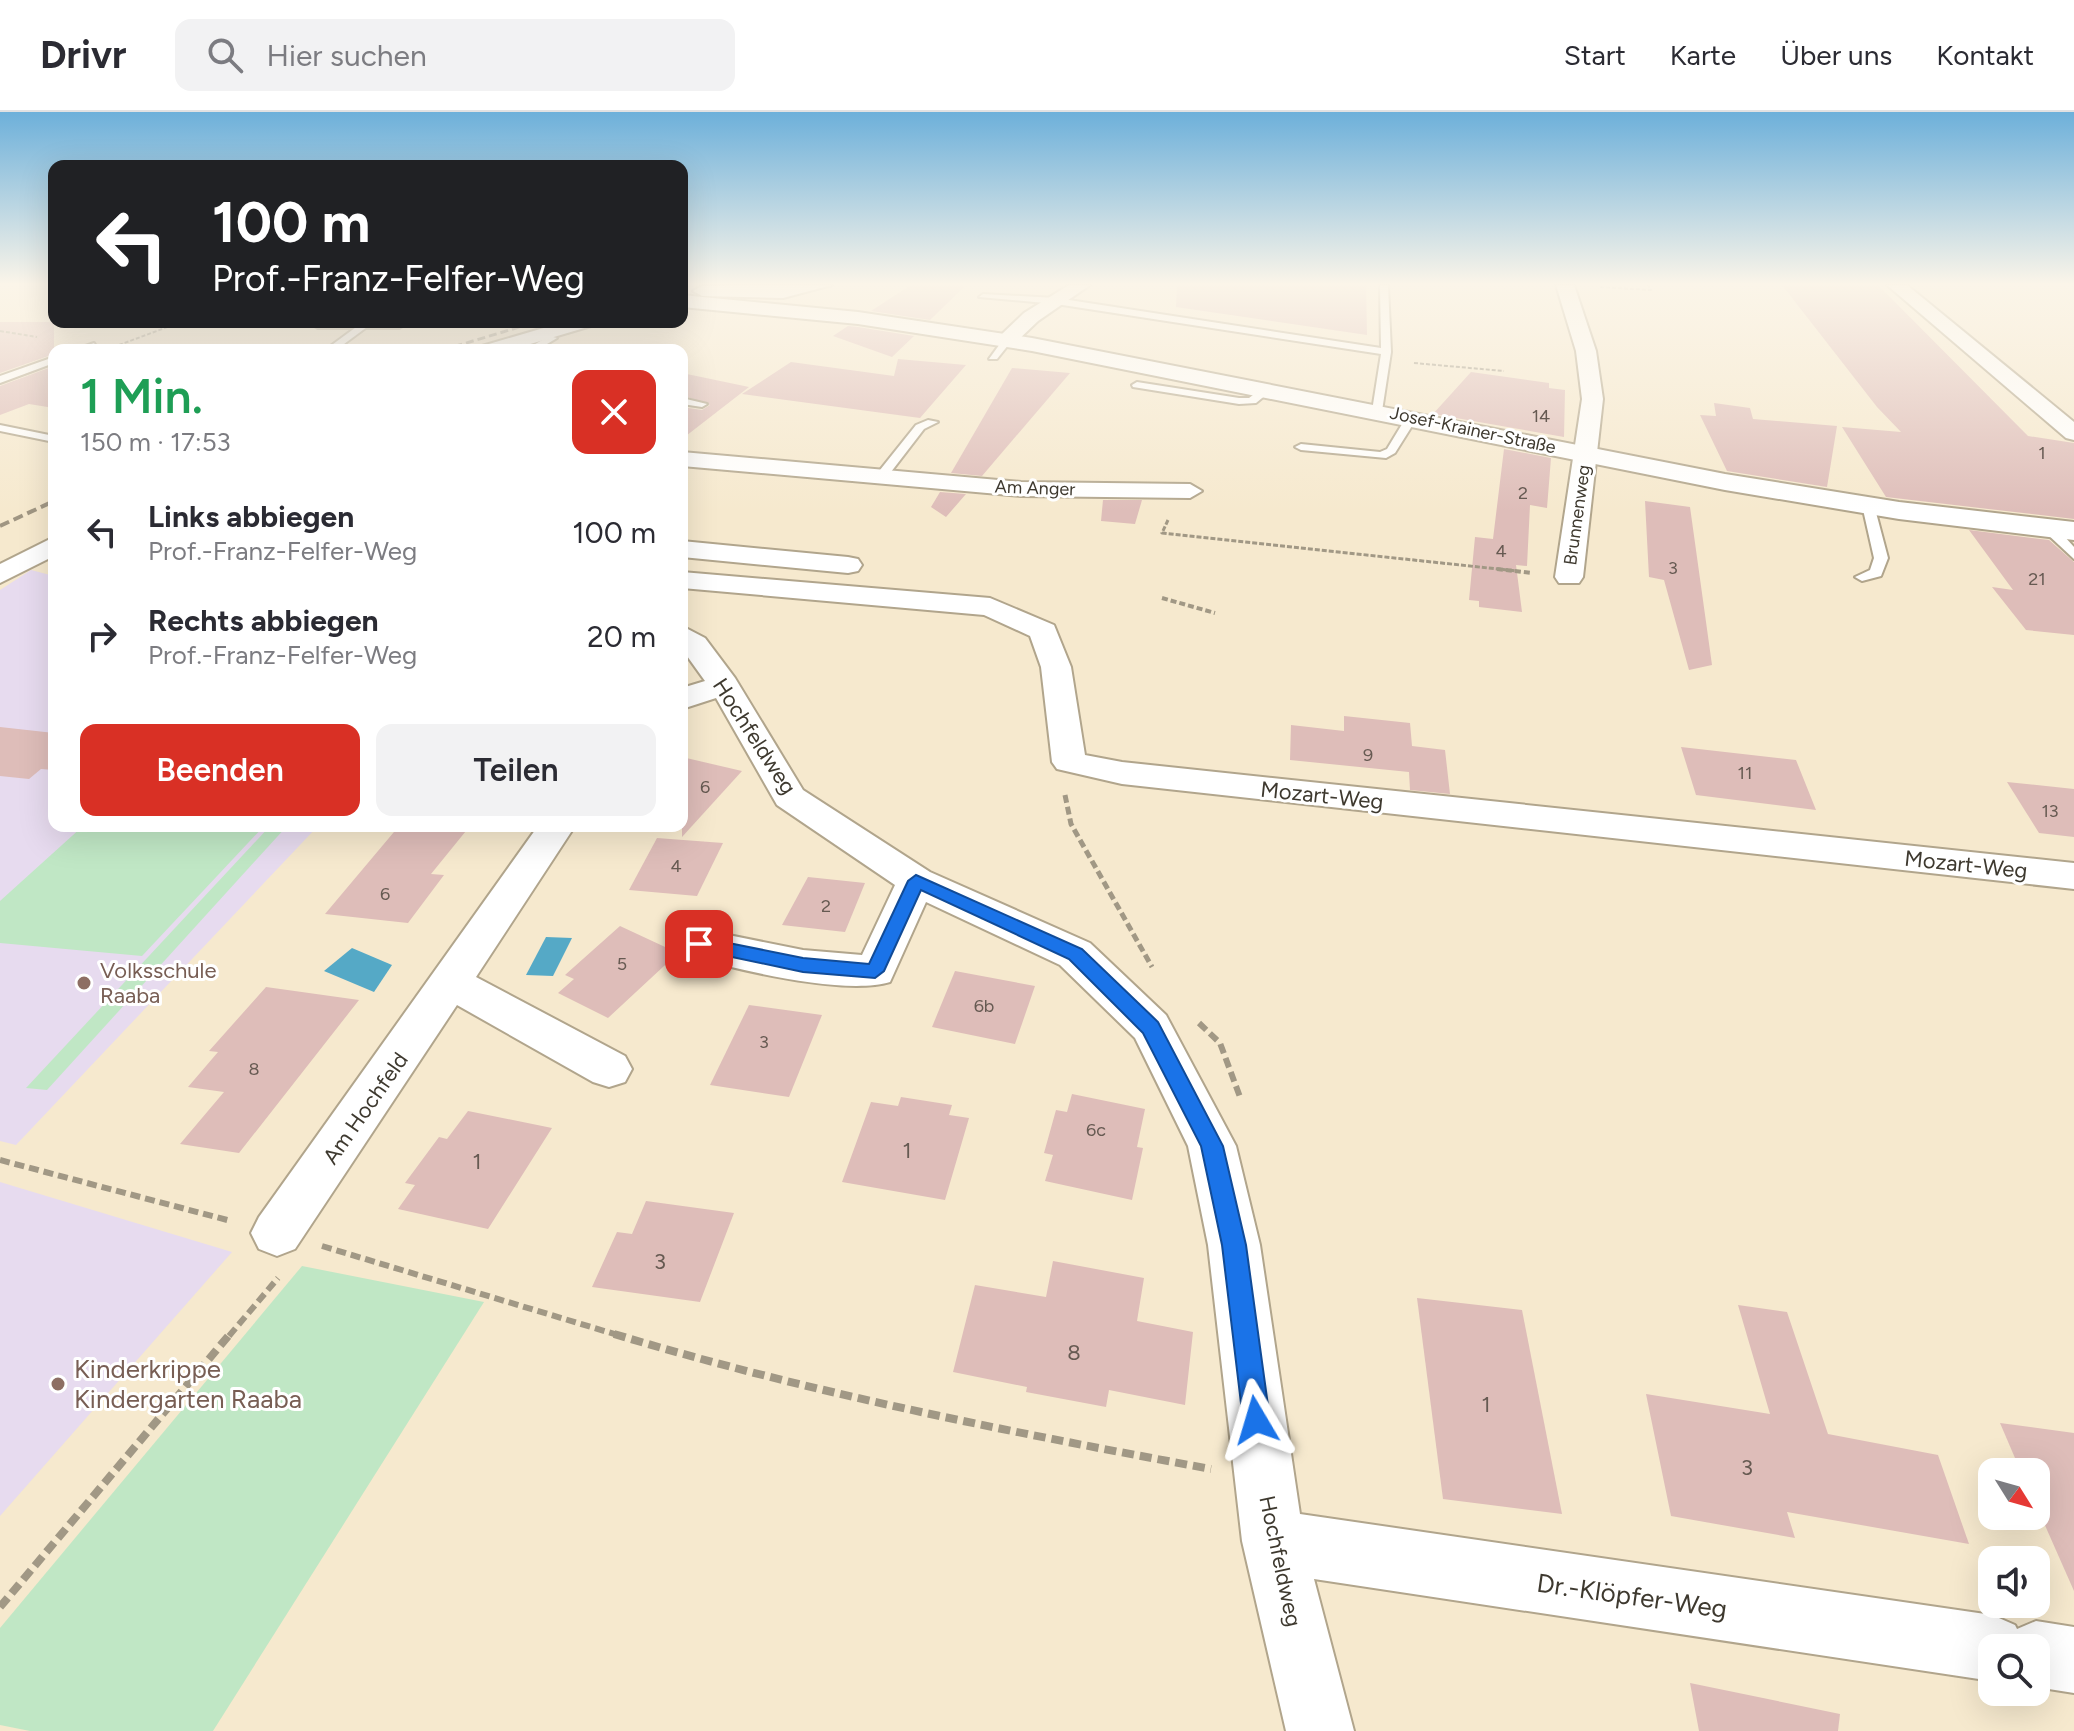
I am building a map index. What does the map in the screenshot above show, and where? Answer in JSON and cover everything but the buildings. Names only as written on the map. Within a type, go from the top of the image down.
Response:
[{"type":"main road","name":"Josef-Krainer-Straße","points":[[1084,361],[1269,388],[1587,454],[1868,505],[2062,530]]},
{"type":"street","name":"Brunnenweg","points":[[1569,577],[1581,466],[1587,454],[1594,395],[1585,361]]},
{"type":"street","points":[[1987,361],[2074,433]]},
{"type":"street","name":"Am Anger","points":[[688,460],[1021,489],[1190,491]]},
{"type":"street","points":[[0,575],[48,548]]},
{"type":"street","points":[[688,550],[848,565]]},
{"type":"street","name":"Mozart-Weg","points":[[688,581],[990,607],[1043,631],[1056,667],[1069,762],[1154,776],[2074,876]]},
{"type":"street","name":"Hochfeldweg","points":[[688,640],[694,644],[703,692],[790,797],[916,881],[1075,954],[1151,1027],[1212,1146],[1234,1245],[1273,1541],[1320,1731]]},
{"type":"street","name":"Am Hochfeld","points":[[293,1238],[452,983],[553,832]]},
{"type":"street","points":[[699,944],[803,965],[875,971],[916,881]]},
{"type":"street","points":[[452,983],[609,1069]]},
{"type":"street","name":"Dr.-Klöpfer-Weg","points":[[1273,1541],[1422,1566],[1978,1646]]},
{"type":"street","points":[[2050,1656],[2074,1660]]},
{"type":"lane","points":[[1377,411],[1385,361]]},
{"type":"lane","points":[[0,380],[48,362]]},
{"type":"lane","points":[[1137,385],[1239,401],[1252,401],[1269,388]]},
{"type":"lane","points":[[688,402],[702,404]]},
{"type":"lane","points":[[1301,447],[1382,456],[1391,451],[1411,418]]},
{"type":"lane","points":[[880,478],[920,427],[932,422]]},
{"type":"lane","points":[[0,428],[48,438]]},
{"type":"lane","points":[[1862,577],[1876,573],[1881,558],[1868,505]]},
{"type":"lane","points":[[2062,530],[2074,555]]},
{"type":"path","points":[[1422,361],[1504,371]]},
{"type":"path","points":[[1162,533],[1569,577]]},
{"type":"path","points":[[1162,598],[1215,613]]},
{"type":"path","points":[[0,1160],[293,1238],[739,1372],[1036,1437],[1264,1478]]},
{"type":"path","points":[[0,1607],[293,1238]]},
{"type":"shaded area","name":"Volksschule Raaba","points":[[31,570],[48,574],[48,832],[312,832],[16,1145],[0,1141],[0,590]]},
{"type":"shaded area","name":"Kinderkrippe Kindergarten Raaba","points":[[0,1182],[232,1252],[0,1516]]},
{"type":"green space","points":[[76,832],[258,832],[142,956],[0,943],[0,901]]},
{"type":"green space","points":[[264,832],[282,832],[47,1090],[26,1088]]},
{"type":"green space","points":[[302,1266],[484,1302],[213,1731],[30,1731],[0,1725],[0,1628]]},
{"type":"water","points":[[546,937],[572,938],[553,976],[526,975]]},
{"type":"water","points":[[352,948],[392,965],[374,992],[324,971]]},
{"type":"railway","points":[[0,526],[48,504]]},
{"type":"place","name":"Volksschule Raaba","points":[[84,983]]},
{"type":"place","name":"Kinderkrippe Kindergarten Raaba","points":[[58,1384]]},
{"type":"route","points":[[699,944],[803,965],[875,971],[897,929],[916,881],[1075,954],[1151,1027],[1212,1146],[1234,1245],[1256,1420]]}]
